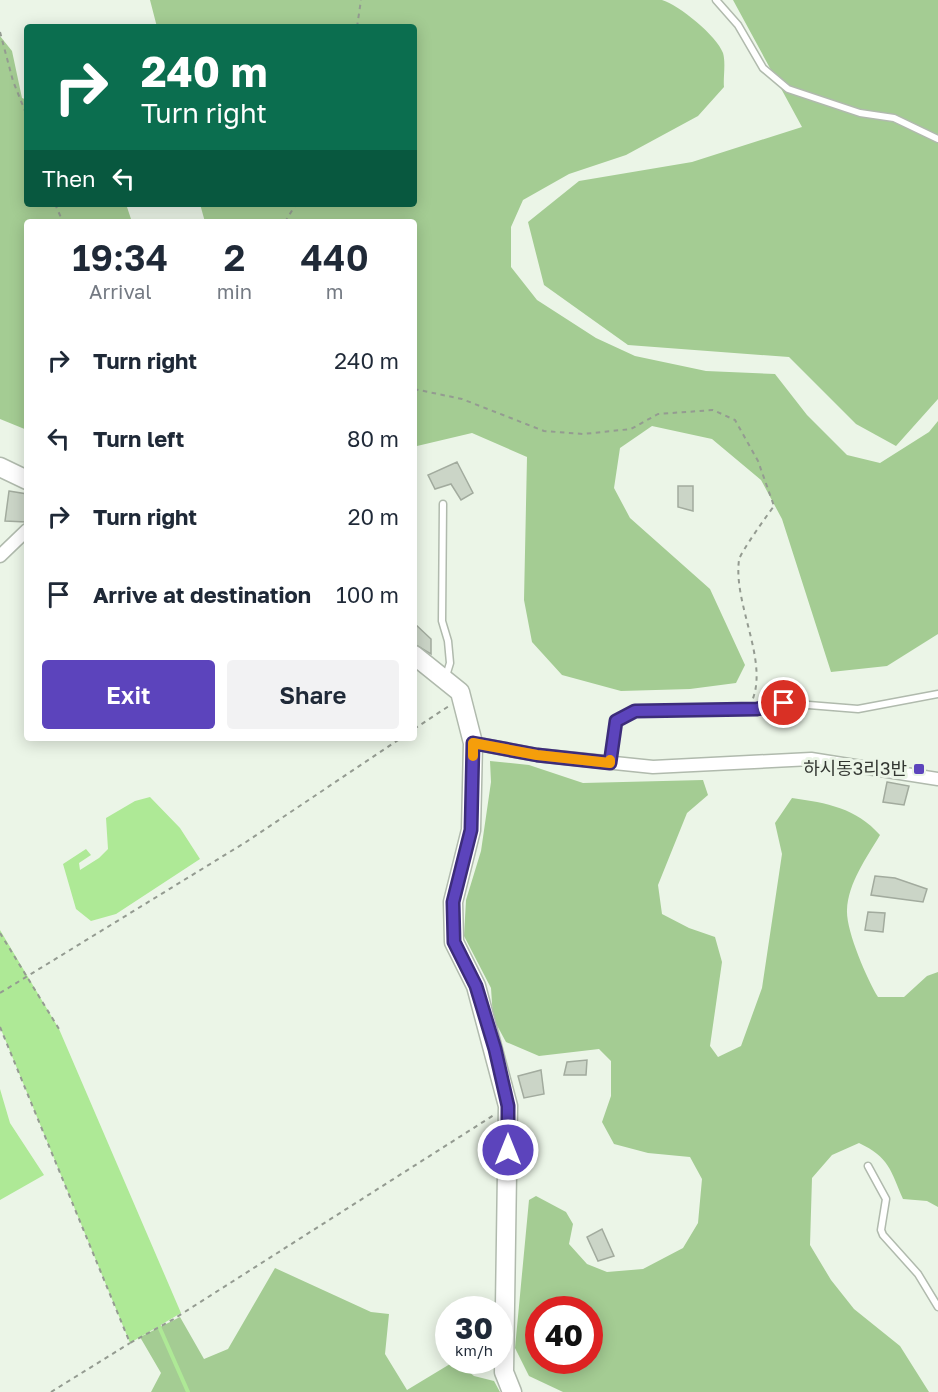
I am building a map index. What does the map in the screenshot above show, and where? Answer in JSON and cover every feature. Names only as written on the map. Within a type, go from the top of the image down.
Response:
[{"type":"street","points":[[0,467],[24,479]]},
{"type":"street","points":[[0,556],[24,533]]},
{"type":"street","points":[[417,657],[460,692],[473,743],[471,830],[453,902],[454,942],[476,986],[508,1106],[504,1372],[512,1392]]},
{"type":"street","points":[[473,743],[537,755],[653,767],[811,759],[938,780]]},
{"type":"lane","points":[[716,0],[738,25],[763,69],[788,89],[860,112],[894,118],[938,139]]},
{"type":"lane","points":[[443,504],[442,621],[448,641],[450,663],[445,680]]},
{"type":"lane","points":[[610,763],[616,721],[635,711],[748,710],[784,703],[858,709],[938,694]]},
{"type":"lane","points":[[868,1166],[886,1199],[881,1230],[883,1236],[918,1274],[938,1306]]},
{"type":"path","points":[[357,24],[361,0]]},
{"type":"path","points":[[0,32],[13,81],[24,108]]},
{"type":"path","points":[[417,390],[462,399],[544,431],[583,434],[631,429],[658,414],[713,410],[735,420],[758,461],[774,506],[739,558],[739,594],[746,614],[756,670],[754,696],[748,710]]},
{"type":"path","points":[[417,727],[461,698]]},
{"type":"path","points":[[0,993],[246,842],[397,741]]},
{"type":"path","points":[[0,933],[59,1029]]},
{"type":"path","points":[[0,1027],[130,1343]]},
{"type":"path","points":[[51,1392],[172,1320],[508,1106]]},
{"type":"shaded area","points":[[150,0],[662,0],[697,22],[713,38],[723,53],[724,87],[698,116],[626,155],[569,174],[523,200],[511,227],[511,267],[537,300],[596,338],[635,356],[706,371],[775,374],[807,415],[847,455],[880,463],[929,432],[938,421],[938,634],[887,666],[831,672],[782,519],[761,480],[712,439],[652,426],[620,448],[614,488],[630,518],[710,589],[745,665],[736,683],[690,689],[621,691],[562,675],[532,642],[524,600],[527,457],[472,433],[417,446],[417,219],[204,219],[201,207],[417,207],[417,24],[156,24]]},
{"type":"shaded area","points":[[733,0],[938,0],[938,399],[896,446],[856,424],[789,357],[628,345],[544,285],[528,222],[579,181],[692,162],[802,127]]},
{"type":"shaded area","points":[[0,36],[12,51],[24,99],[24,207],[127,207],[131,219],[24,219],[24,429],[0,419]]},
{"type":"shaded area","points":[[490,761],[529,765],[583,783],[703,780],[708,795],[687,813],[658,885],[662,914],[689,928],[715,937],[722,962],[710,1046],[718,1057],[741,1046],[762,988],[782,854],[775,823],[792,798],[840,808],[861,819],[880,835],[854,880],[848,900],[848,919],[858,955],[878,997],[904,997],[927,976],[938,972],[938,1207],[927,1201],[903,1199],[883,1159],[859,1143],[832,1155],[812,1178],[810,1245],[831,1280],[854,1309],[900,1346],[929,1392],[563,1392],[529,1376],[528,1374],[603,1374],[603,1296],[525,1296],[525,1368],[515,1348],[529,1200],[536,1196],[566,1212],[573,1224],[569,1244],[587,1264],[607,1272],[643,1269],[683,1248],[698,1223],[702,1179],[690,1157],[648,1153],[614,1144],[602,1122],[611,1096],[611,1061],[599,1049],[539,1056],[506,1042],[493,1018],[491,988],[464,936],[466,900],[481,851],[491,782]]},
{"type":"shaded area","points":[[150,797],[180,828],[200,859],[116,914],[91,921],[76,909],[63,864],[86,849],[91,855],[79,863],[80,870],[99,858],[108,849],[106,818],[135,801]]},
{"type":"shaded area","points":[[0,930],[59,1029],[181,1313],[130,1343],[0,1027]]},
{"type":"shaded area","points":[[0,1089],[10,1123],[44,1175],[0,1200]]},
{"type":"shaded area","points":[[275,1268],[371,1312],[389,1314],[385,1354],[407,1390],[435,1373],[471,1374],[494,1381],[500,1392],[151,1392],[161,1373],[140,1337],[180,1317],[204,1359],[228,1349]]},
{"type":"building","points":[[457,462],[473,493],[461,500],[451,484],[435,489],[428,475]]},
{"type":"building","points":[[678,486],[693,486],[693,511],[678,507]]},
{"type":"building","points":[[9,491],[24,494],[24,522],[5,521]]},
{"type":"building","points":[[417,626],[431,639],[431,654],[417,646]]},
{"type":"building","points":[[887,782],[909,786],[904,805],[883,802]]},
{"type":"building","points":[[875,876],[895,878],[927,889],[923,902],[871,895]]},
{"type":"building","points":[[868,912],[885,913],[883,932],[865,930]]},
{"type":"building","points":[[587,1060],[586,1075],[564,1075],[567,1062]]},
{"type":"building","points":[[541,1070],[544,1094],[524,1098],[518,1076]]},
{"type":"building","points":[[602,1229],[614,1256],[598,1261],[587,1237]]},
{"type":"waterway","points":[[158,1324],[188,1392]]},
{"type":"slow traffic","points":[[473,756],[473,743],[537,755],[610,763],[610,760]]},
{"type":"place","name":"하시동3리3반","points":[[919,769]]},
{"type":"route","points":[[508,1150],[508,1106],[495,1049],[476,986],[454,942],[453,902],[471,830],[473,743],[537,755],[610,763],[616,721],[635,711],[757,709],[784,703]]}]
